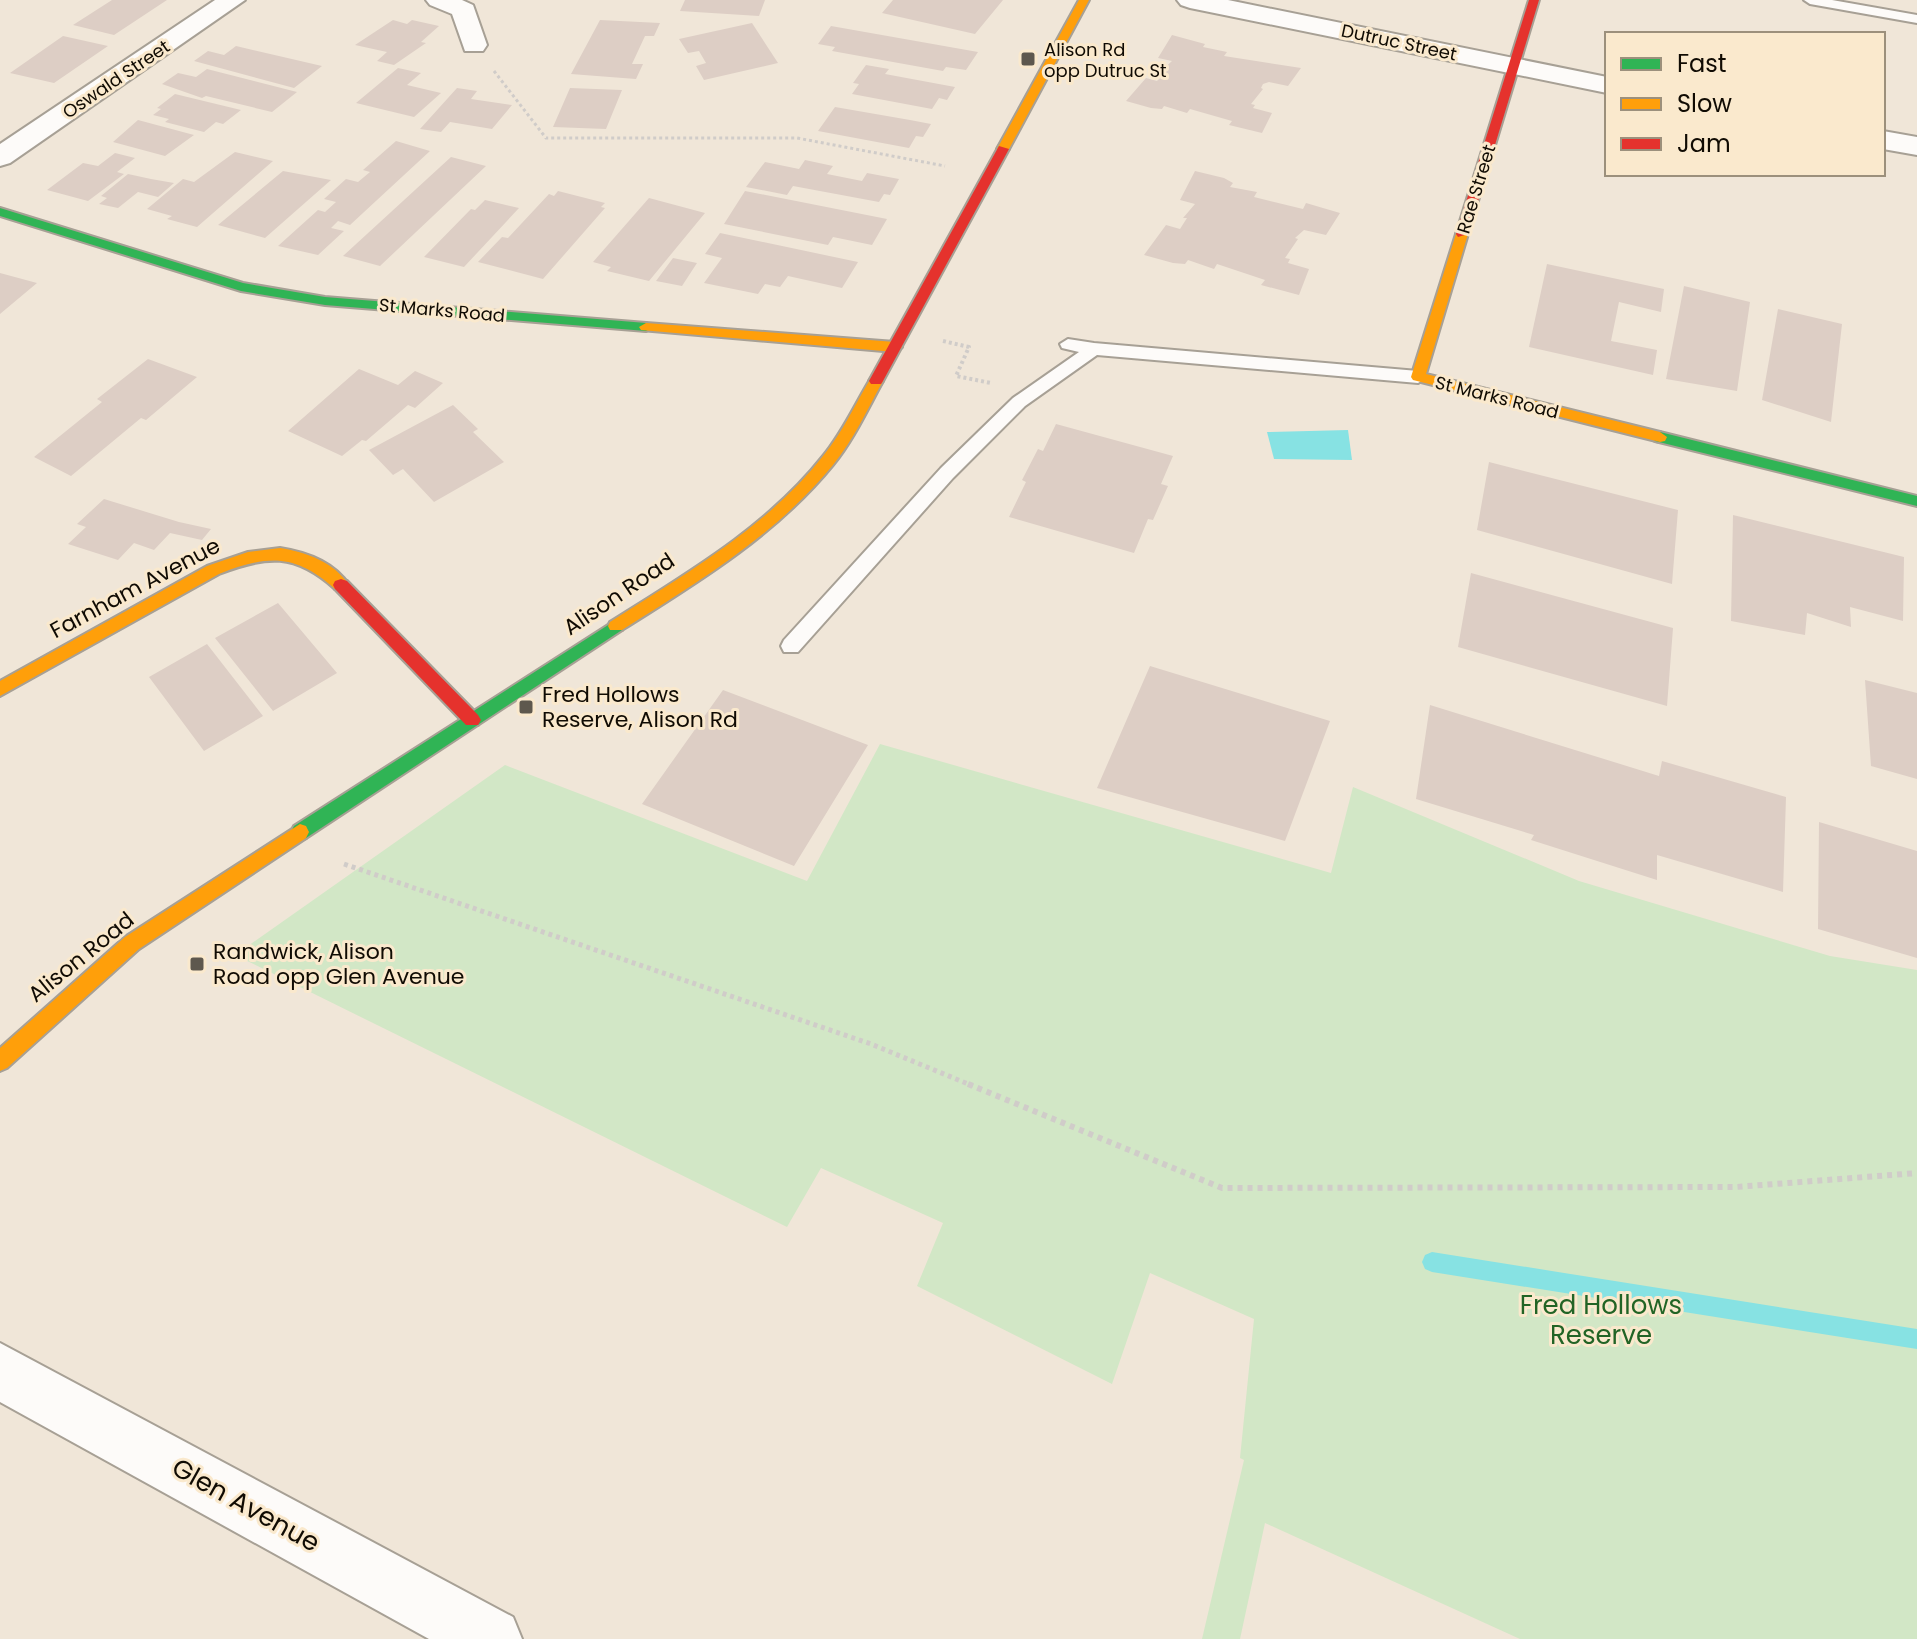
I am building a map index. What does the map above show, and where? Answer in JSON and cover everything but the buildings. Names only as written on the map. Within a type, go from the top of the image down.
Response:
[{"type":"street","name":"Oswald Street","points":[[0,157],[232,0]]},
{"type":"street","points":[[439,0],[464,10],[474,45]]},
{"type":"street","name":"Alison Road","points":[[0,1061],[65,999],[132,943],[689,576],[762,525],[796,496],[828,461],[849,431],[1084,0]]},
{"type":"street","name":"Dutruc Street","points":[[1190,0],[1605,85]]},
{"type":"street","name":"Rae Street","points":[[1418,377],[1534,0]]},
{"type":"street","points":[[1885,140],[1917,146]]},
{"type":"street","name":"St Marks Road","points":[[0,212],[241,287],[325,301],[895,347]]},
{"type":"street","name":"St Marks Road","points":[[1418,377],[1917,501]]},
{"type":"street","name":"Farnham Avenue","points":[[0,689],[213,570],[245,556],[277,552],[305,557],[327,570],[472,720]]},
{"type":"street","name":"Glen Avenue","points":[[0,1371],[491,1639]]},
{"type":"lane","points":[[1810,0],[1849,4],[1917,19]]},
{"type":"lane","name":"St Marks Road","points":[[1068,344],[1094,349],[1418,377]]},
{"type":"lane","points":[[791,646],[947,473],[1019,402],[1094,349]]},
{"type":"path","points":[[474,45],[546,138],[797,138],[945,166]]},
{"type":"path","points":[[969,347],[956,376],[994,384]]},
{"type":"path","points":[[344,864],[871,1044],[1222,1188],[1736,1187],[1917,1173]]},
{"type":"green space","name":"Fred Hollows Reserve","points":[[880,744],[1331,873],[1353,787],[1579,881],[1830,956],[1917,970],[1917,1639],[1520,1639],[1265,1523],[1240,1639],[1202,1639],[1244,1460],[1240,1458],[1254,1319],[1150,1273],[1112,1384],[917,1286],[943,1223],[821,1168],[787,1227],[235,955],[505,765],[807,881]]},
{"type":"water","points":[[1348,430],[1352,460],[1274,459],[1267,432]]},
{"type":"waterway","points":[[1432,1262],[1917,1339]]},
{"type":"traffic: fast","points":[[0,212],[241,287],[325,301],[646,327]]},
{"type":"traffic: fast","points":[[1660,437],[1917,501]]},
{"type":"traffic: fast","points":[[300,832],[616,626]]},
{"type":"traffic: slow","points":[[1003,149],[1084,0]]},
{"type":"traffic: slow","points":[[1462,234],[1418,377],[1660,437]]},
{"type":"traffic: slow","points":[[646,327],[895,347]]},
{"type":"traffic: slow","points":[[616,626],[713,563],[802,489],[828,461],[850,430],[876,381]]},
{"type":"traffic: slow","points":[[0,689],[213,570],[231,563],[264,555],[296,557],[311,562],[341,585]]},
{"type":"traffic: slow","points":[[0,1061],[132,943],[300,832]]},
{"type":"traffic: jam","points":[[1462,234],[1534,0]]},
{"type":"traffic: jam","points":[[876,381],[1003,149]]},
{"type":"traffic: jam","points":[[341,585],[472,720]]},
{"type":"place","name":"Alison Rd opp Dutruc St","points":[[1028,59]]},
{"type":"place","name":"Fred Hollows Reserve, Alison Rd","points":[[526,707]]},
{"type":"place","name":"Randwick, Alison Road opp Glen Avenue","points":[[197,964]]}]
